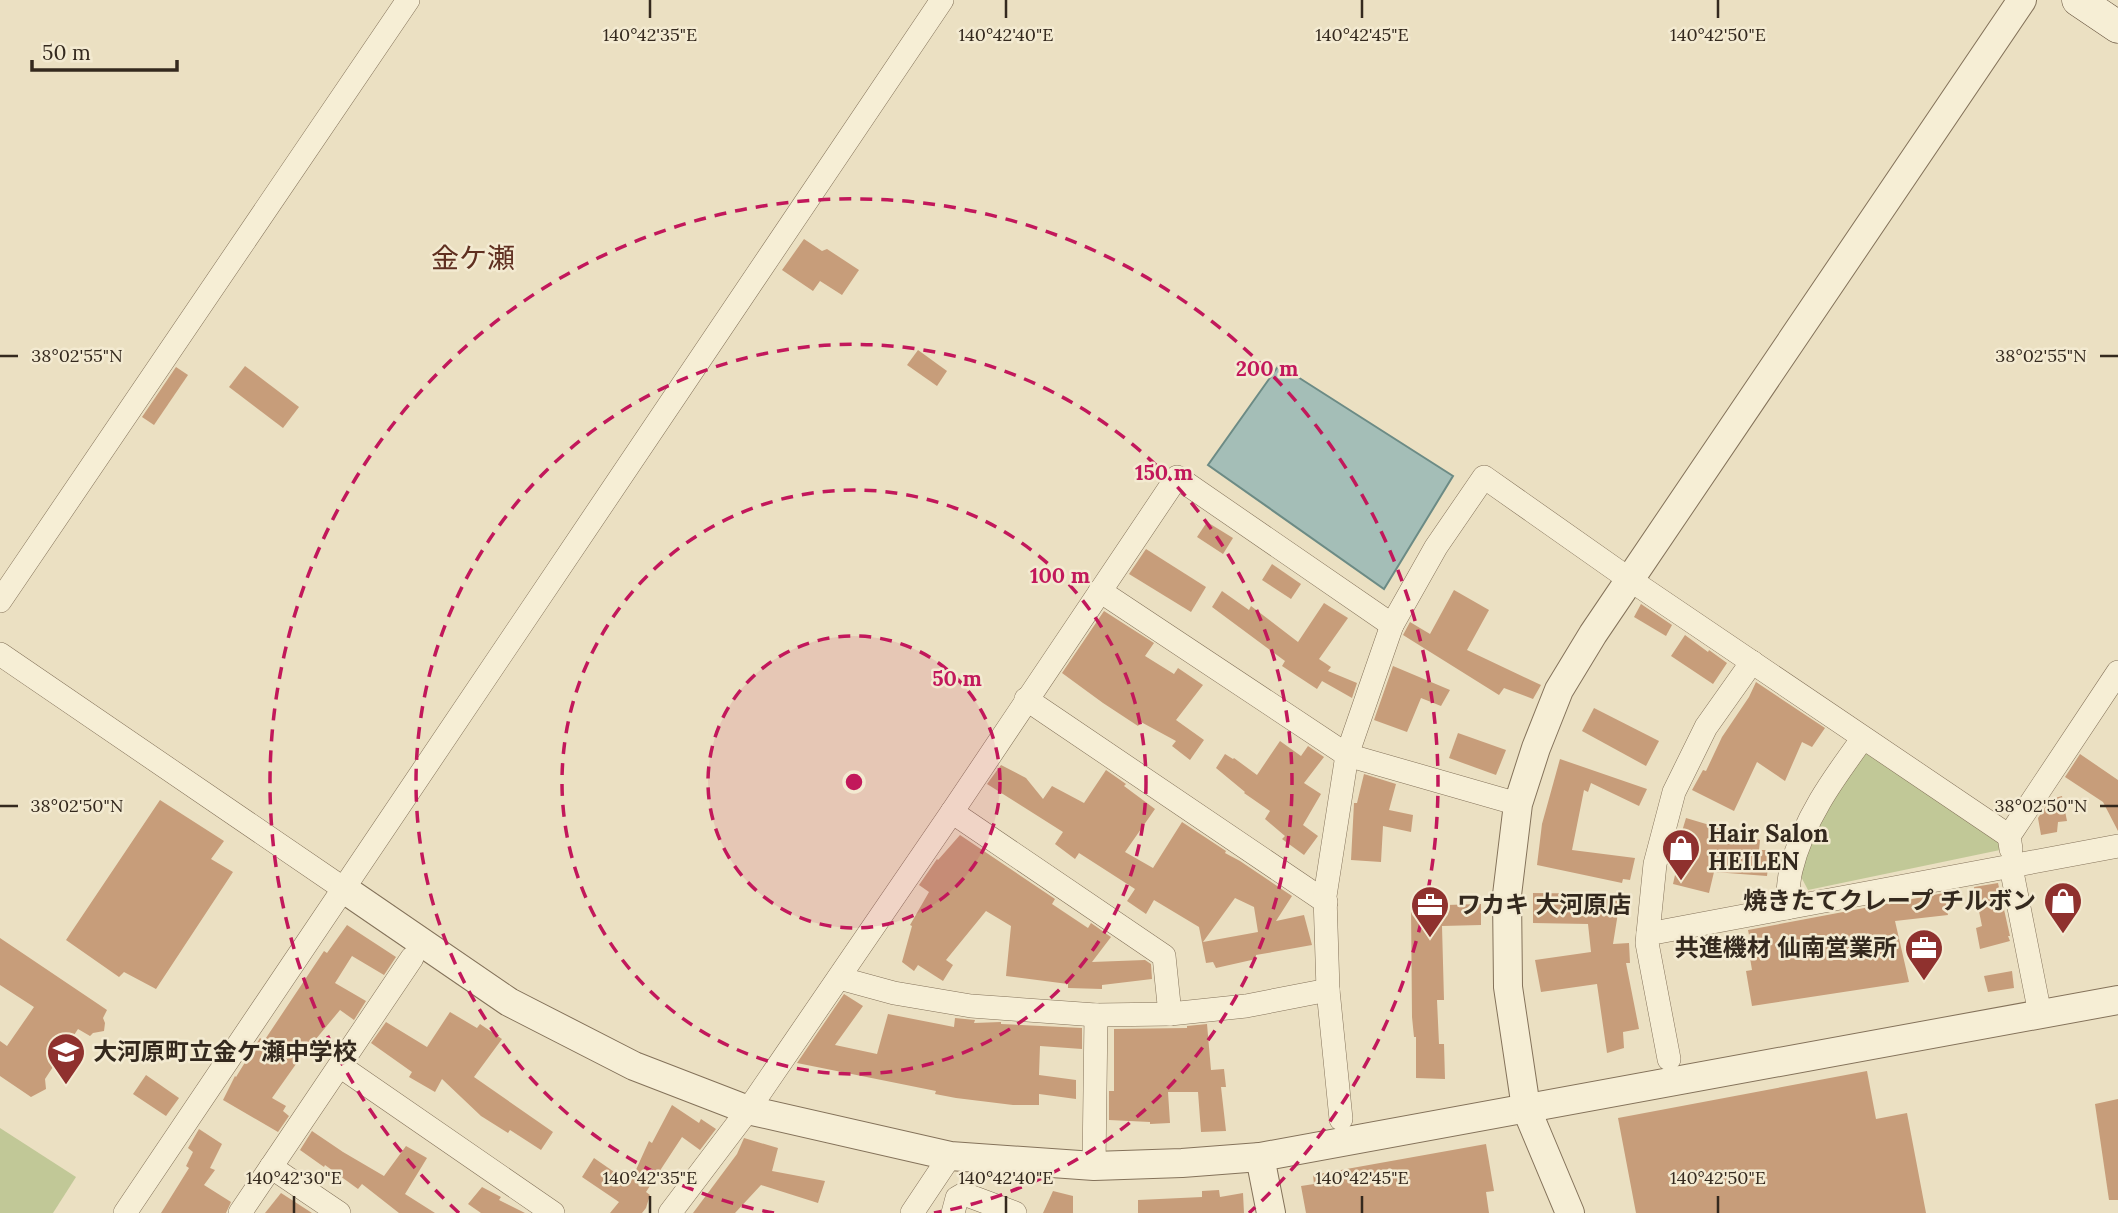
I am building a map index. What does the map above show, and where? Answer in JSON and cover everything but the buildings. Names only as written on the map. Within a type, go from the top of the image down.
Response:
[{"type":"main road","points":[[2077,0],[2118,27]]},
{"type":"street","points":[[0,601],[408,0]]},
{"type":"street","points":[[125,1213],[942,0]]},
{"type":"street","points":[[1570,1213],[1526,1108],[1508,987],[1507,895],[1518,804],[1536,748],[1559,690],[1629,579],[2022,0]]},
{"type":"street","points":[[670,1213],[748,1110],[839,978],[1177,477],[1392,625]]},
{"type":"street","points":[[1341,1119],[1328,990],[1326,902],[1347,755],[1392,625],[1436,547],[1484,477],[1629,579],[2009,836]]},
{"type":"street","points":[[1100,591],[1347,755],[1518,804]]},
{"type":"street","points":[[0,654],[509,1002],[634,1066],[748,1110],[950,1156],[1094,1166],[1260,1157],[2118,1000]]},
{"type":"street","points":[[1669,1059],[1647,943],[1655,864],[1674,792],[1706,727],[1752,662]]},
{"type":"street","points":[[2040,1014],[2009,836],[2118,672]]},
{"type":"street","points":[[1026,699],[1326,902]]},
{"type":"street","points":[[1787,908],[1791,871],[1803,834],[1825,789],[1863,738]]},
{"type":"street","points":[[952,812],[1164,956],[1170,1014]]},
{"type":"street","points":[[1648,934],[2118,846]]},
{"type":"street","points":[[240,1213],[412,958]]},
{"type":"street","points":[[839,978],[894,993],[971,1006],[1096,1015],[1170,1014],[1245,1006],[1328,990]]},
{"type":"street","points":[[1094,1166],[1096,1015]]},
{"type":"street","points":[[340,1066],[553,1213]]},
{"type":"street","points":[[912,1213],[950,1156]]},
{"type":"street","points":[[1260,1157],[1271,1213]]},
{"type":"street","points":[[271,1167],[339,1213]]},
{"type":"street","points":[[933,1182],[955,1206],[964,1194],[1015,1213]]},
{"type":"green space","points":[[1868,746],[2001,836],[2000,850],[1808,890],[1798,871],[1817,822]]},
{"type":"green space","points":[[0,1128],[76,1177],[53,1213],[0,1213]]},
{"type":"water","points":[[1279,365],[1453,476],[1384,589],[1208,465]]},
{"type":"place","name":"Hair Salon HEILEN","points":[[1681,882]]},
{"type":"place","name":"焼きたてクレープ チルボン","points":[[2063,935]]},
{"type":"place","name":"ワカキ 大河原店","points":[[1430,939]]},
{"type":"place","name":"共進機材 仙南営業所","points":[[1924,982]]},
{"type":"place","name":"大河原町立金ケ瀬中学校","points":[[66,1086]]},
{"type":"district","name":"金ケ瀬","points":[[473,258]]}]
